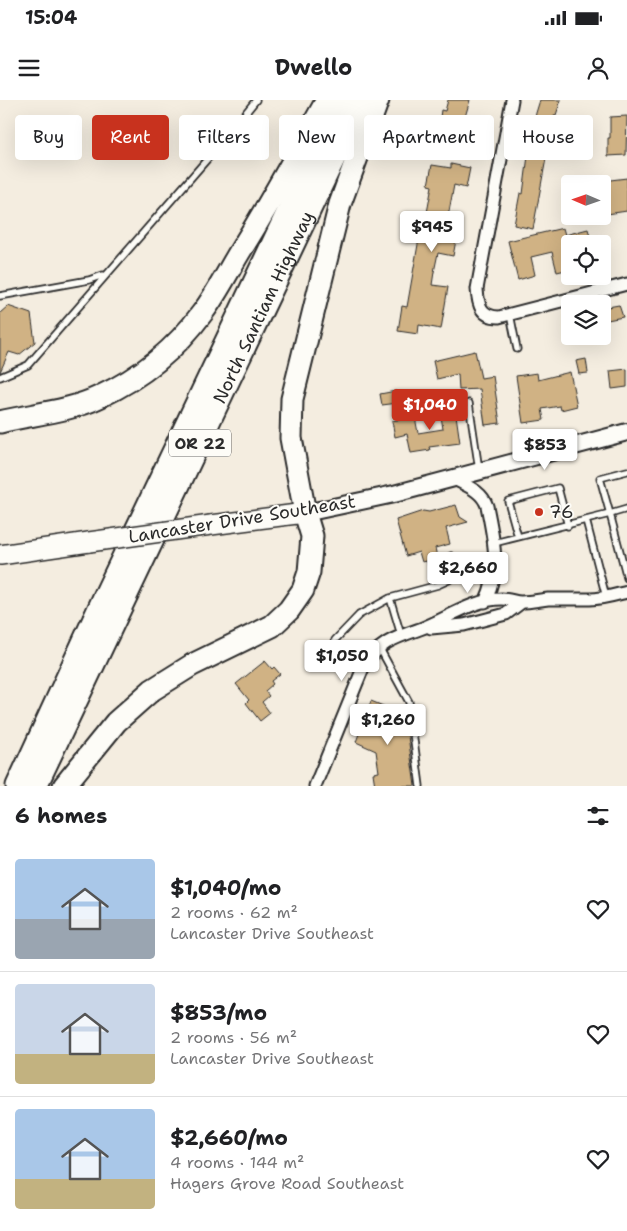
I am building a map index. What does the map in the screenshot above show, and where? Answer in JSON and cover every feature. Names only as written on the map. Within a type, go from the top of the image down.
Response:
[{"type":"highway","points":[[0,422],[22,416],[54,412],[97,398],[127,383],[147,369],[180,340],[202,313],[262,219],[327,100]]},
{"type":"highway","name":"North Santiam Highway","points":[[17,786],[104,597],[341,100]]},
{"type":"highway","name":"North Santiam Highway","points":[[36,786],[362,100]]},
{"type":"highway","points":[[64,786],[116,722],[152,690],[192,665],[272,626],[290,610],[302,590],[309,572],[312,536],[305,513],[291,438],[292,398],[340,204],[378,100]]},
{"type":"main road","name":"Lancaster Drive Southeast","points":[[0,555],[305,513],[454,479],[627,432]]},
{"type":"street","points":[[512,100],[477,289],[480,307],[485,314],[491,317],[510,314],[627,284]]},
{"type":"street","points":[[454,479],[478,492],[485,500],[495,556],[493,586],[486,602]]},
{"type":"street","points":[[315,786],[363,668],[370,655],[378,647],[401,635],[422,628],[463,609],[486,602],[502,599],[522,602],[545,599],[589,599],[627,592]]},
{"type":"street","points":[[422,628],[464,625],[506,614],[522,602]]},
{"type":"lane","points":[[0,377],[28,365],[256,100]]},
{"type":"lane","points":[[0,296],[89,280],[105,274]]},
{"type":"lane","points":[[510,314],[517,349]]},
{"type":"lane","points":[[468,403],[479,472]]},
{"type":"lane","points":[[627,471],[600,478],[627,578]]},
{"type":"lane","points":[[518,538],[508,501],[558,488],[568,526]]},
{"type":"lane","points":[[494,543],[568,526],[627,509]]},
{"type":"lane","points":[[586,520],[606,597]]},
{"type":"lane","points":[[335,640],[359,615],[390,598],[438,585],[449,580],[452,570],[451,556]]},
{"type":"lane","points":[[390,598],[401,635]]},
{"type":"lane","points":[[378,647],[409,702],[420,786]]},
{"type":"building","points":[[448,100],[470,100],[466,115],[440,115],[441,110],[445,111]]},
{"type":"building","points":[[540,100],[561,100],[556,115],[536,115]]},
{"type":"building","points":[[627,116],[626,155],[608,156],[610,117]]},
{"type":"building","points":[[527,160],[546,160],[533,229],[514,225],[520,193],[523,194]]},
{"type":"building","points":[[451,164],[470,168],[466,188],[454,185],[444,238],[456,240],[453,256],[438,253],[434,272],[432,285],[448,287],[441,329],[419,325],[418,334],[398,331],[402,306],[407,307],[420,233],[423,234],[432,186],[428,185],[432,165],[451,168]]},
{"type":"building","points":[[627,178],[627,211],[611,213],[611,180]]},
{"type":"building","points":[[563,228],[565,235],[561,235],[561,271],[557,272],[552,252],[531,257],[535,275],[518,280],[508,241]]},
{"type":"building","points":[[588,229],[590,235],[565,235]]},
{"type":"building","points":[[619,305],[623,317],[611,319],[611,306]]},
{"type":"building","points":[[8,306],[31,314],[35,342],[19,355],[9,352],[0,372],[0,313]]},
{"type":"building","points":[[475,351],[481,378],[493,376],[500,423],[485,425],[480,389],[459,390],[458,374],[437,379],[433,361]]},
{"type":"building","points":[[586,359],[588,373],[579,374],[576,361]]},
{"type":"building","points":[[627,369],[627,387],[612,389],[610,371]]},
{"type":"building","points":[[570,372],[577,406],[561,410],[560,406],[542,409],[544,420],[523,423],[516,376],[537,373],[538,380]]},
{"type":"building","points":[[396,391],[398,403],[382,405],[380,394]]},
{"type":"building","points":[[454,401],[460,443],[429,447],[430,450],[411,453],[407,434],[395,437],[392,421],[415,417],[418,433],[443,429],[439,403]]},
{"type":"building","points":[[456,505],[460,517],[468,522],[446,528],[450,544],[435,548],[438,561],[428,566],[427,561],[422,562],[419,552],[406,556],[396,520],[423,511],[429,512]]},
{"type":"building","points":[[265,661],[280,674],[271,681],[273,684],[265,691],[269,696],[262,702],[270,713],[260,721],[246,703],[249,700],[236,684]]},
{"type":"building","points":[[371,701],[405,715],[415,786],[375,786],[373,773],[379,772],[376,751],[356,742]]},
{"type":"place","name":"76","points":[[539,512]]}]
